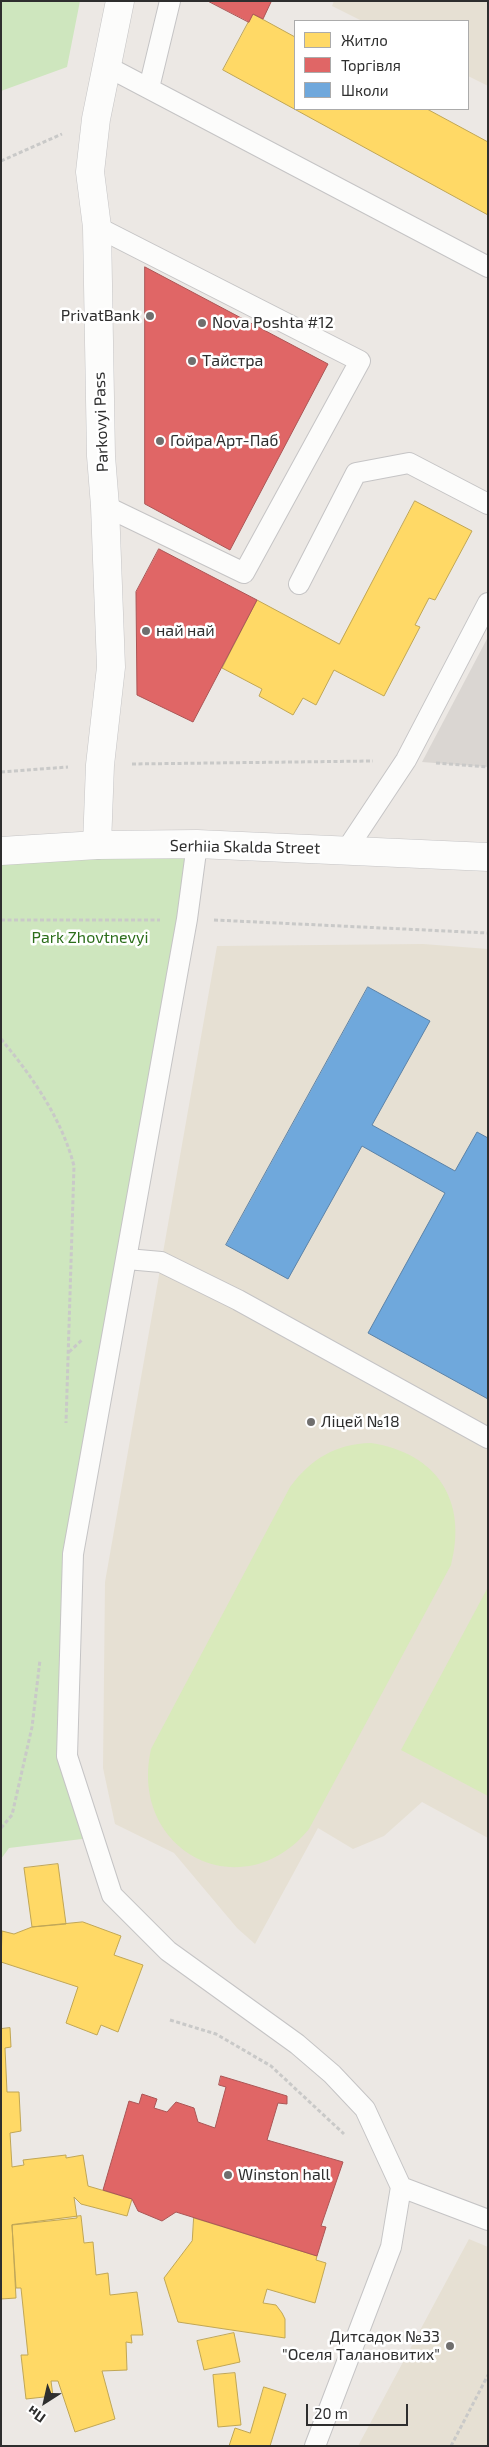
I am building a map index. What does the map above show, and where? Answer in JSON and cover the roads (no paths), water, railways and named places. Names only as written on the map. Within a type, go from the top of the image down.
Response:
[{"type":"street","name":"Parkovyi Pass","points":[[97,845],[100,765],[111,667],[105,506],[101,456],[97,226],[90,172],[96,119],[120,1]]},
{"type":"street","name":"Serhiia Skalda Street","points":[[1,850],[97,845],[197,844],[347,849],[488,857]]},
{"type":"lane","points":[[149,88],[170,1]]},
{"type":"lane","points":[[106,66],[488,267]]},
{"type":"lane","points":[[97,226],[360,361],[244,573],[105,506]]},
{"type":"lane","points":[[299,584],[356,473],[409,463],[488,504]]},
{"type":"lane","points":[[347,849],[406,760],[488,603]]},
{"type":"lane","points":[[197,844],[187,919],[73,1554],[67,1756],[112,1895],[168,1951],[297,2044],[332,2074],[365,2109],[401,2187],[391,2246],[315,2446]]},
{"type":"lane","points":[[127,1259],[162,1262],[238,1300],[488,1438]]},
{"type":"lane","points":[[401,2187],[488,2220]]},
{"type":"place","name":"PrivatBank","points":[[150,316]]},
{"type":"place","name":"Nova Poshta #12","points":[[202,323]]},
{"type":"place","name":"Тайстра","points":[[192,361]]},
{"type":"place","name":"Гойра Арт-Паб","points":[[160,441]]},
{"type":"place","name":"най най","points":[[146,631]]},
{"type":"place","name":"Ліцей №18","points":[[311,1422]]},
{"type":"place","name":"Winston hall","points":[[228,2175]]},
{"type":"place","name":"Дитсадок №33 \"Оселя Талановитих\"","points":[[450,2346]]},
{"type":"park label","name":"Park Zhovtnevyi","points":[[90,938]]}]
